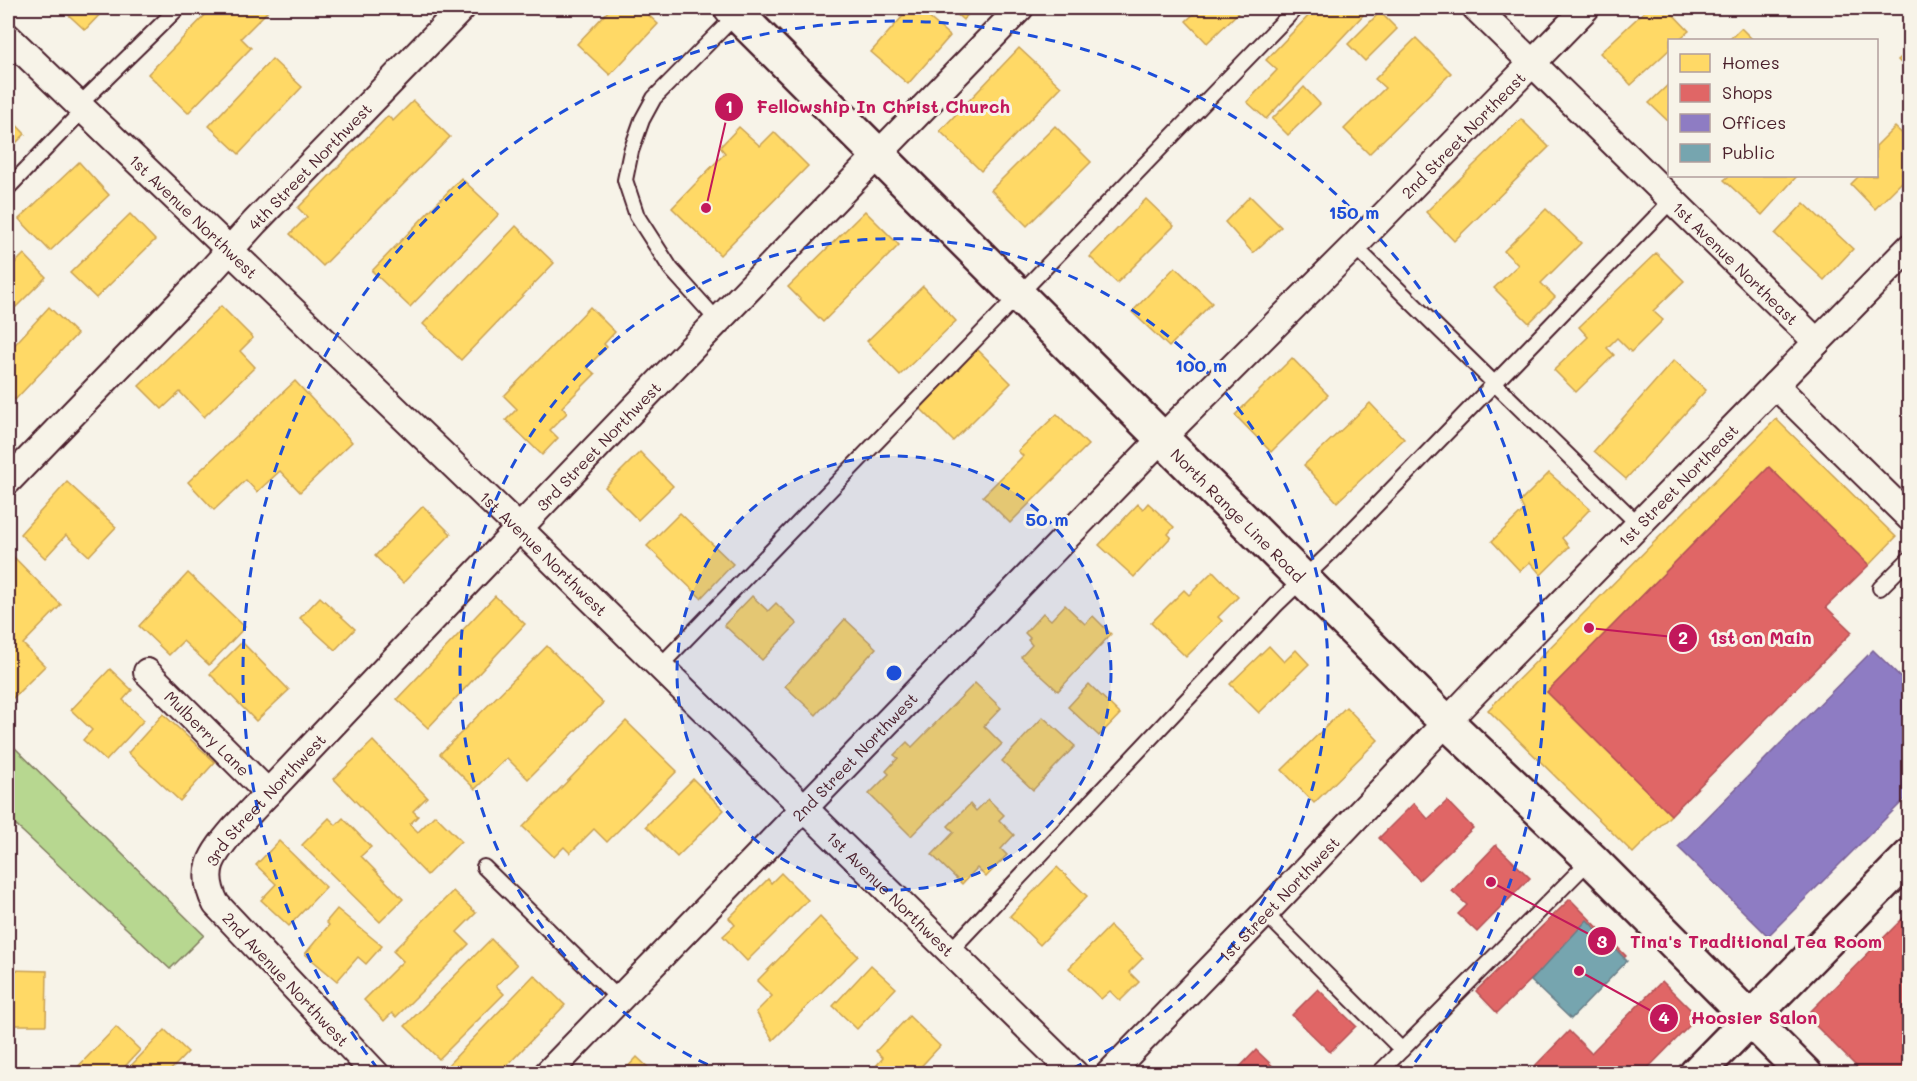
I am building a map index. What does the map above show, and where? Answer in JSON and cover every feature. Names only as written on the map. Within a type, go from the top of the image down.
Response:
[{"type":"main road","name":"North Range Line Road","points":[[734,11],[1019,294],[1161,439],[1447,723],[1591,859],[1804,1074]]},
{"type":"main road","points":[[1696,1074],[1910,856]]},
{"type":"street","name":"4th Street Northwest","points":[[8,481],[462,8]]},
{"type":"street","name":"3rd Street Northwest","points":[[207,878],[215,852],[268,793],[717,320],[1020,8]]},
{"type":"street","name":"1st Avenue Northeast","points":[[1476,8],[1818,342]]},
{"type":"street","name":"2nd Street Northeast","points":[[1161,439],[1354,246],[1586,8]]},
{"type":"street","name":"1st Avenue Northwest","points":[[8,37],[519,528],[803,808],[951,950],[1074,1074]]},
{"type":"street","name":"1st Street Northeast","points":[[1447,723],[1910,247]]},
{"type":"street","points":[[1775,385],[1910,518]]},
{"type":"street","name":"2nd Street Northwest","points":[[547,1074],[1161,439]]},
{"type":"street","name":"Mulberry Lane","points":[[147,672],[268,793]]},
{"type":"street","name":"1st Street Northwest","points":[[1109,1074],[1447,723]]},
{"type":"street","name":"2nd Avenue Northwest","points":[[207,878],[210,893],[216,904],[376,1074]]},
{"type":"lane","points":[[8,188],[81,108],[178,8]]},
{"type":"lane","points":[[660,666],[1296,8]]},
{"type":"lane","points":[[717,320],[666,260],[637,216],[625,180],[631,151],[642,120],[654,98],[734,11]]},
{"type":"lane","points":[[951,950],[1303,578],[1331,552],[1672,200]]},
{"type":"lane","points":[[1354,246],[1638,525]]},
{"type":"lane","points":[[1880,588],[1910,558]]},
{"type":"lane","points":[[1378,1074],[1591,859]]},
{"type":"lane","points":[[484,867],[619,999]]},
{"type":"lane","points":[[1265,913],[1402,1050]]},
{"type":"green space","points":[[8,741],[204,935],[170,969],[8,818]]},
{"type":"building: Homes","points":[[61,8],[106,8],[85,30]]},
{"type":"building: Homes","points":[[212,8],[265,8],[268,11],[241,38],[251,48],[188,113],[148,74]]},
{"type":"building: Homes","points":[[611,8],[641,8],[658,24],[610,75],[577,44]]},
{"type":"building: Homes","points":[[910,8],[918,8],[950,36],[908,84],[871,52]]},
{"type":"building: Homes","points":[[950,8],[974,8],[963,20]]},
{"type":"building: Homes","points":[[1200,8],[1243,8],[1207,43],[1186,21]]},
{"type":"building: Homes","points":[[1316,8],[1359,8],[1365,13],[1266,119],[1247,102],[1277,70],[1266,60]]},
{"type":"building: Homes","points":[[1648,8],[1667,8],[1689,31],[1679,39],[1668,39],[1668,51],[1631,85],[1600,53]]},
{"type":"building: Homes","points":[[1380,12],[1397,29],[1365,61],[1348,44]]},
{"type":"building: Homes","points":[[1741,28],[1752,39],[1730,39]]},
{"type":"building: Homes","points":[[1416,38],[1451,73],[1369,154],[1344,129],[1385,88],[1375,79]]},
{"type":"building: Homes","points":[[1019,48],[1061,87],[981,171],[940,131]]},
{"type":"building: Homes","points":[[1910,49],[1910,72],[1898,60]]},
{"type":"building: Homes","points":[[272,59],[302,87],[239,154],[209,126]]},
{"type":"building: Homes","points":[[1668,85],[1668,121],[1649,103]]},
{"type":"building: Homes","points":[[1304,87],[1320,104],[1288,135],[1272,119]]},
{"type":"building: Homes","points":[[413,101],[450,137],[323,266],[290,234],[307,217],[298,208],[388,116],[393,121]]},
{"type":"building: Homes","points":[[8,116],[25,134],[8,151]]},
{"type":"building: Homes","points":[[1521,119],[1549,147],[1454,241],[1426,212]]},
{"type":"building: Homes","points":[[1055,126],[1091,162],[1027,226],[991,190]]},
{"type":"building: Homes","points":[[739,127],[760,146],[774,132],[808,166],[720,255],[672,208],[725,153],[720,147]]},
{"type":"building: Homes","points":[[1895,127],[1910,141],[1910,166],[1902,173],[1906,178],[1875,209],[1851,184],[1858,177],[1878,177],[1878,144]]},
{"type":"building: Homes","points":[[79,162],[109,195],[50,251],[19,219]]},
{"type":"building: Homes","points":[[1728,177],[1796,177],[1762,215],[1724,180]]},
{"type":"building: Homes","points":[[461,178],[499,214],[410,307],[372,271]]},
{"type":"building: Homes","points":[[1250,196],[1281,227],[1253,253],[1225,222]]},
{"type":"building: Homes","points":[[1146,199],[1174,226],[1117,283],[1090,257]]},
{"type":"building: Homes","points":[[1804,203],[1853,249],[1824,280],[1775,234]]},
{"type":"building: Homes","points":[[1546,209],[1581,243],[1541,283],[1555,297],[1529,323],[1494,288],[1518,265],[1504,251]]},
{"type":"building: Homes","points":[[865,211],[899,245],[823,322],[788,287]]},
{"type":"building: Homes","points":[[130,214],[155,240],[96,298],[70,273]]},
{"type":"building: Homes","points":[[516,226],[554,263],[461,360],[423,324]]},
{"type":"building: Homes","points":[[1656,253],[1684,281],[1653,311],[1663,320],[1631,352],[1617,338],[1607,348],[1614,355],[1576,392],[1554,370],[1588,337],[1579,327]]},
{"type":"building: Homes","points":[[24,254],[46,277],[16,307],[8,299],[8,270]]},
{"type":"building: Homes","points":[[1175,267],[1212,303],[1169,347],[1132,312]]},
{"type":"building: Homes","points":[[923,286],[956,321],[900,375],[867,341]]},
{"type":"building: Homes","points":[[221,306],[253,338],[240,351],[255,367],[204,417],[180,392],[162,409],[139,386]]},
{"type":"building: Homes","points":[[49,307],[77,334],[15,400],[8,393],[8,352]]},
{"type":"building: Homes","points":[[590,307],[615,332],[604,344],[607,347],[587,367],[595,374],[562,407],[567,413],[550,430],[558,438],[542,455],[506,420],[517,409],[504,396]]},
{"type":"building: Homes","points":[[977,349],[1011,383],[953,441],[919,407]]},
{"type":"building: Homes","points":[[1292,358],[1328,395],[1271,452],[1235,415]]},
{"type":"building: Homes","points":[[1674,360],[1706,390],[1626,479],[1594,451]]},
{"type":"building: Homes","points":[[295,381],[352,442],[300,492],[280,471],[257,492],[246,480],[214,510],[188,482]]},
{"type":"building: Homes","points":[[1370,403],[1404,439],[1337,502],[1304,465]]},
{"type":"building: Homes","points":[[1057,414],[1088,445],[1010,523],[983,496],[1023,456],[1018,451]]},
{"type":"building: Homes","points":[[1776,419],[1896,537],[1869,565],[1769,467],[1547,692],[1671,815],[1633,853],[1488,710]]},
{"type":"building: Homes","points":[[640,452],[673,486],[638,520],[605,487]]},
{"type":"building: Homes","points":[[1549,473],[1590,509],[1562,538],[1569,547],[1541,575],[1530,562],[1520,571],[1492,541],[1524,510],[1520,502]]},
{"type":"building: Homes","points":[[67,482],[116,527],[89,556],[66,535],[45,558],[20,534]]},
{"type":"building: Homes","points":[[1148,503],[1174,527],[1168,534],[1171,537],[1134,577],[1099,545],[1138,504],[1143,509]]},
{"type":"building: Homes","points":[[423,506],[451,534],[403,583],[375,556]]},
{"type":"building: Homes","points":[[680,513],[733,564],[701,598],[647,546]]},
{"type":"building: Homes","points":[[8,551],[61,605],[23,644],[45,666],[10,701],[8,699]]},
{"type":"building: Homes","points":[[1213,571],[1238,597],[1218,617],[1222,621],[1186,657],[1151,623],[1184,590],[1189,595]]},
{"type":"building: Homes","points":[[188,573],[245,627],[209,665],[183,641],[169,655],[139,626]]},
{"type":"building: Homes","points":[[495,596],[525,624],[428,728],[397,699]]},
{"type":"building: Homes","points":[[752,596],[768,611],[776,603],[797,624],[762,660],[724,625]]},
{"type":"building: Homes","points":[[320,597],[355,629],[335,650],[300,618]]},
{"type":"building: Homes","points":[[1065,605],[1085,624],[1093,616],[1111,634],[1058,691],[1021,657],[1032,645],[1025,633],[1043,613],[1051,620]]},
{"type":"building: Homes","points":[[845,619],[876,648],[816,715],[785,686]]},
{"type":"building: Homes","points":[[242,642],[289,690],[256,721],[210,674]]},
{"type":"building: Homes","points":[[547,646],[603,703],[528,779],[507,758],[475,789],[440,754]]},
{"type":"building: Homes","points":[[1269,646],[1284,662],[1296,650],[1309,664],[1259,713],[1230,684]]},
{"type":"building: Homes","points":[[110,669],[132,690],[123,700],[144,720],[106,761],[83,740],[92,730],[71,710]]},
{"type":"building: Homes","points":[[975,683],[1001,708],[984,726],[1002,744],[911,836],[869,794],[889,774],[886,771],[898,758],[894,755],[907,742],[912,747]]},
{"type":"building: Homes","points":[[1089,684],[1120,714],[1099,736],[1068,707]]},
{"type":"building: Homes","points":[[1346,707],[1378,740],[1314,803],[1282,770]]},
{"type":"building: Homes","points":[[163,714],[215,762],[180,801],[128,753]]},
{"type":"building: Homes","points":[[1043,717],[1075,746],[1033,790],[1002,761]]},
{"type":"building: Homes","points":[[626,721],[677,771],[607,842],[594,829],[570,853],[564,847],[554,857],[523,827]]},
{"type":"building: Homes","points":[[373,741],[427,797],[413,811],[418,816],[410,824],[418,832],[435,815],[461,841],[427,875],[334,779]]},
{"type":"building: Homes","points":[[693,779],[724,810],[677,857],[646,826]]},
{"type":"building: Homes","points":[[988,799],[1004,815],[999,820],[1014,835],[1001,849],[1007,855],[986,877],[977,868],[962,884],[932,855],[954,832],[948,826],[970,804],[976,811]]},
{"type":"building: Homes","points":[[329,818],[336,825],[343,818],[371,847],[361,856],[403,899],[380,922],[302,845]]},
{"type":"building: Homes","points":[[279,841],[326,887],[289,926],[261,900],[276,884],[256,865]]},
{"type":"building: Homes","points":[[1057,867],[1087,896],[1040,945],[1010,916]]},
{"type":"building: Homes","points":[[781,873],[808,900],[747,961],[723,936],[735,925],[729,918],[768,879],[771,883]]},
{"type":"building: Homes","points":[[453,891],[476,913],[457,932],[469,944],[396,1017],[392,1013],[384,1021],[364,1000],[403,961],[393,951]]},
{"type":"building: Homes","points":[[337,909],[382,946],[366,964],[358,957],[337,981],[305,954],[329,925],[326,922]]},
{"type":"building: Homes","points":[[820,917],[858,956],[773,1040],[756,1012],[772,996],[757,981]]},
{"type":"building: Homes","points":[[1110,926],[1143,958],[1129,972],[1139,982],[1120,1001],[1110,991],[1101,999],[1069,968]]},
{"type":"building: Homes","points":[[491,939],[517,965],[496,986],[504,994],[439,1059],[405,1026]]},
{"type":"building: Homes","points":[[871,965],[896,988],[857,1029],[833,1006]]},
{"type":"building: Homes","points":[[8,970],[47,971],[46,1025],[8,1025]]},
{"type":"building: Homes","points":[[534,975],[565,1005],[499,1074],[453,1074],[446,1067]]},
{"type":"building: Homes","points":[[909,1016],[940,1046],[914,1074],[869,1074],[883,1058],[876,1051]]},
{"type":"building: Homes","points":[[116,1027],[140,1050],[118,1074],[71,1074]]},
{"type":"building: Homes","points":[[165,1030],[188,1052],[167,1074],[123,1074]]},
{"type":"building: Homes","points":[[637,1057],[655,1074],[621,1074]]},
{"type":"building: Shops","points":[[1769,467],[1869,565],[1826,607],[1852,632],[1671,815],[1547,692]]},
{"type":"building: Shops","points":[[1447,801],[1473,828],[1419,880],[1379,838],[1414,803],[1428,819]]},
{"type":"building: Shops","points":[[1496,845],[1530,878],[1477,932],[1458,914],[1467,905],[1452,891]]},
{"type":"building: Shops","points":[[1570,899],[1626,956],[1569,1011],[1535,976],[1497,1013],[1476,991]]},
{"type":"building: Shops","points":[[1910,911],[1910,1018],[1906,1021],[1910,1025],[1910,1074],[1864,1074],[1806,1016]]},
{"type":"building: Shops","points":[[1662,981],[1698,1017],[1642,1074],[1527,1074],[1569,1031],[1591,1053]]},
{"type":"building: Shops","points":[[1318,989],[1356,1026],[1330,1052],[1292,1015]]},
{"type":"building: Shops","points":[[1256,1050],[1281,1074],[1233,1074]]},
{"type":"building: Shops","points":[[1407,1066],[1415,1074],[1399,1074]]},
{"type":"building: Offices","points":[[1873,650],[1910,686],[1910,794],[1768,936],[1678,847]]},
{"type":"building: Public","points":[[1587,920],[1627,961],[1571,1019],[1531,981]]},
{"type":"building: Public","points":[[1407,1066],[1415,1074],[1399,1074]]},
{"type":"place","name":"Fellowship In Christ Church","points":[[706,208]]},
{"type":"place","name":"1st on Main","points":[[1589,628]]},
{"type":"place","name":"Tina's Traditional Tea Room","points":[[1491,882]]},
{"type":"place","name":"Hoosier Salon","points":[[1579,971]]}]
